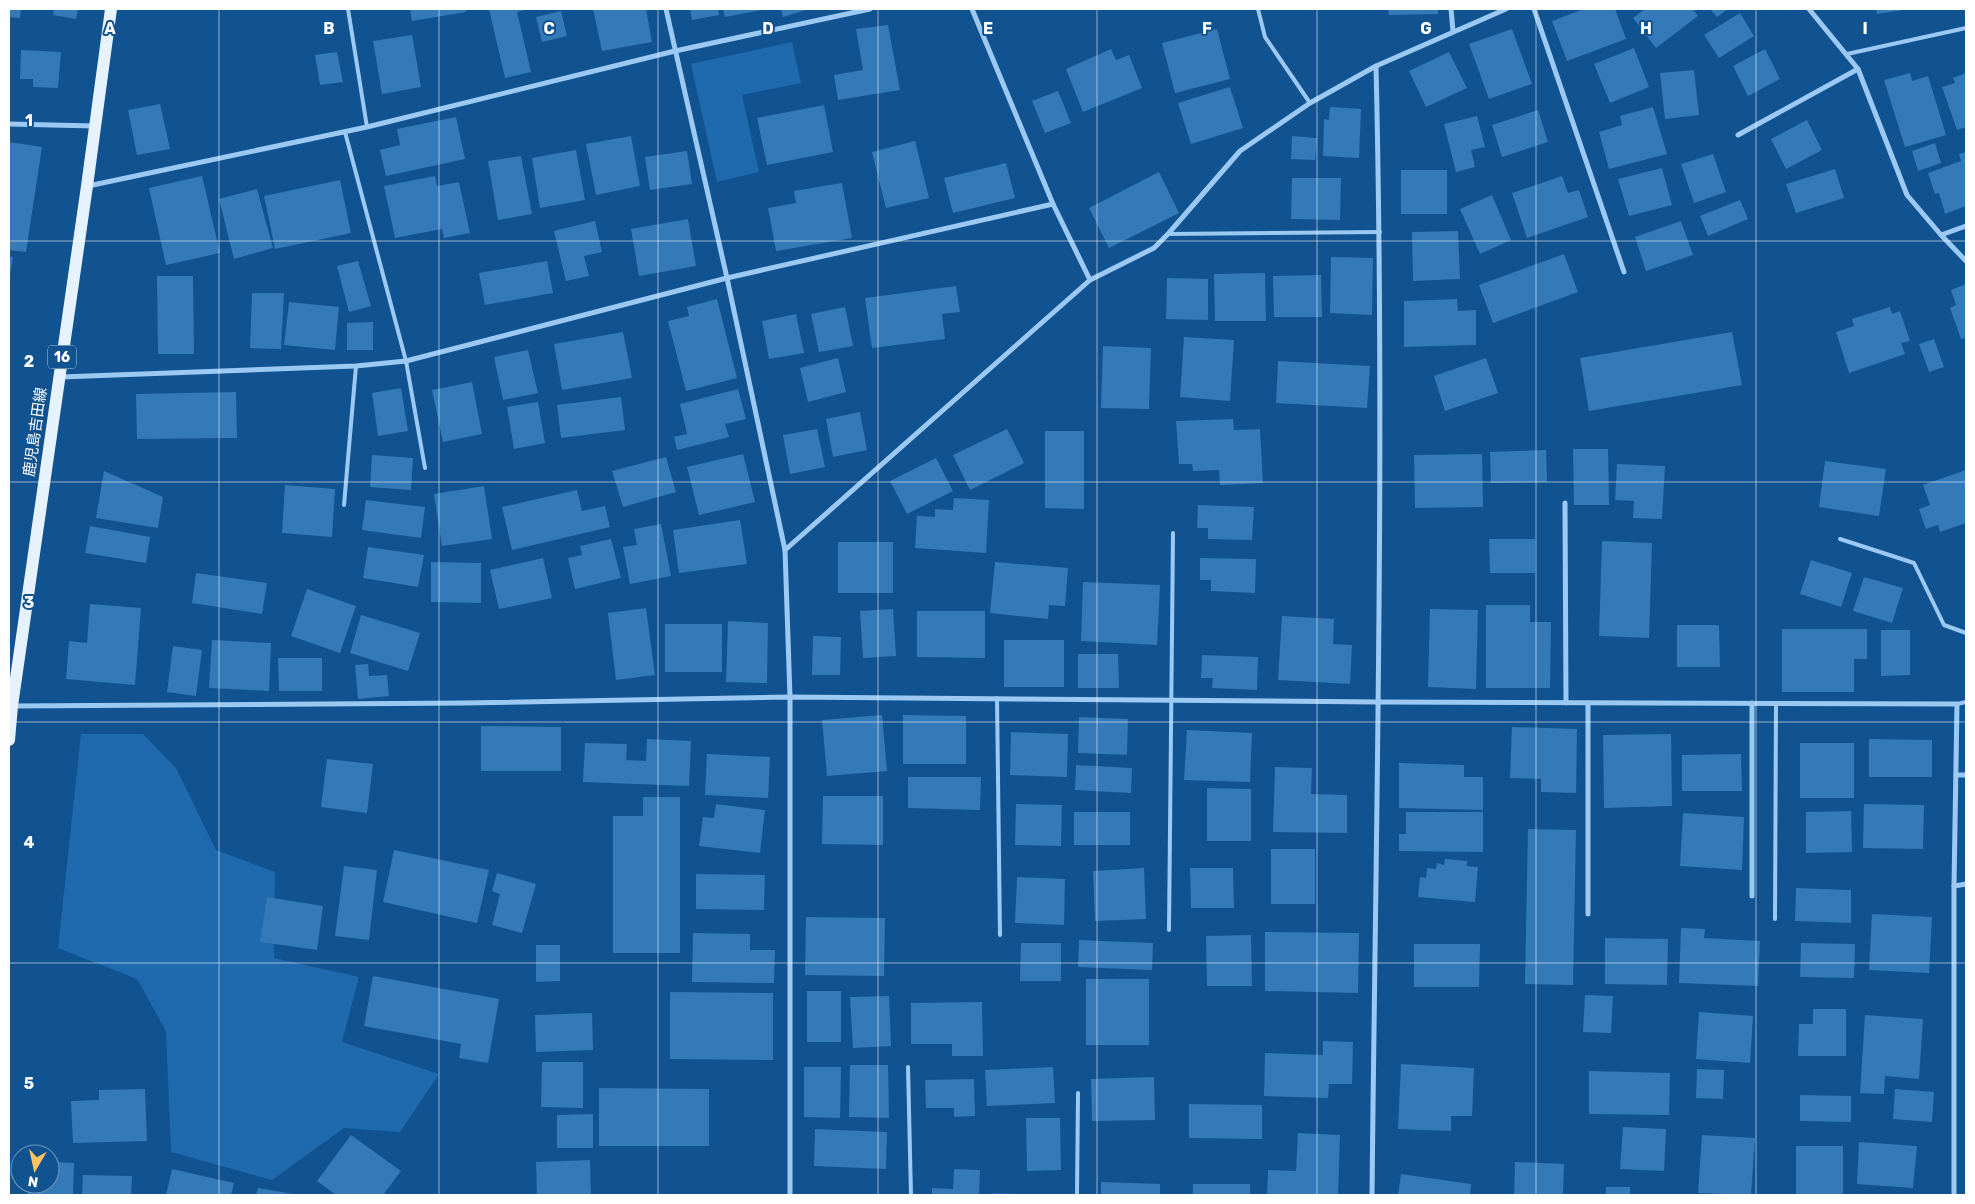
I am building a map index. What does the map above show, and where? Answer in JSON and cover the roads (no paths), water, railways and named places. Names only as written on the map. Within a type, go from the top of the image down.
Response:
[{"type":"main road","name":"鹿児島吉田線","points":[[9,740],[10,706],[87,186],[111,9]]},
{"type":"street","points":[[666,9],[727,278],[785,550],[790,696],[790,1195]]},
{"type":"street","points":[[87,186],[345,132],[675,51],[870,9]]},
{"type":"street","points":[[972,9],[1053,204],[1090,280]]},
{"type":"street","points":[[1452,9],[1453,31]]},
{"type":"street","points":[[785,550],[1090,280],[1154,248],[1240,151],[1310,102],[1376,66],[1506,9]]},
{"type":"street","points":[[1534,9],[1624,272]]},
{"type":"street","points":[[1809,9],[1858,69],[1907,195],[1966,261]]},
{"type":"street","points":[[1372,1195],[1378,702],[1380,232],[1376,66]]},
{"type":"street","points":[[1738,135],[1858,69]]},
{"type":"street","points":[[9,124],[95,126]]},
{"type":"street","points":[[59,377],[356,366],[406,361],[727,278],[1053,204]]},
{"type":"street","points":[[1941,235],[1966,226]]},
{"type":"street","points":[[1566,504],[1566,703]]},
{"type":"street","points":[[10,706],[454,704],[790,696],[1378,702],[1957,704],[1954,886],[1954,1195]]},
{"type":"street","points":[[1588,703],[1588,914]]},
{"type":"street","points":[[1752,703],[1752,896]]},
{"type":"street","points":[[1956,775],[1966,775]]},
{"type":"street","points":[[1954,886],[1966,884]]},
{"type":"lane","points":[[348,9],[367,127]]},
{"type":"lane","points":[[1258,9],[1265,37],[1310,102]]},
{"type":"lane","points":[[1847,54],[1966,28]]},
{"type":"lane","points":[[345,132],[406,361],[425,468]]},
{"type":"lane","points":[[1168,234],[1380,232]]},
{"type":"lane","points":[[344,505],[356,366]]},
{"type":"lane","points":[[1169,930],[1173,533]]},
{"type":"lane","points":[[1840,539],[1914,563],[1944,625],[1966,633]]},
{"type":"lane","points":[[997,698],[1000,935]]},
{"type":"lane","points":[[1957,704],[1966,702]]},
{"type":"lane","points":[[1775,919],[1776,703]]},
{"type":"lane","points":[[908,1067],[911,1195]]},
{"type":"lane","points":[[1077,1195],[1078,1093]]}]
